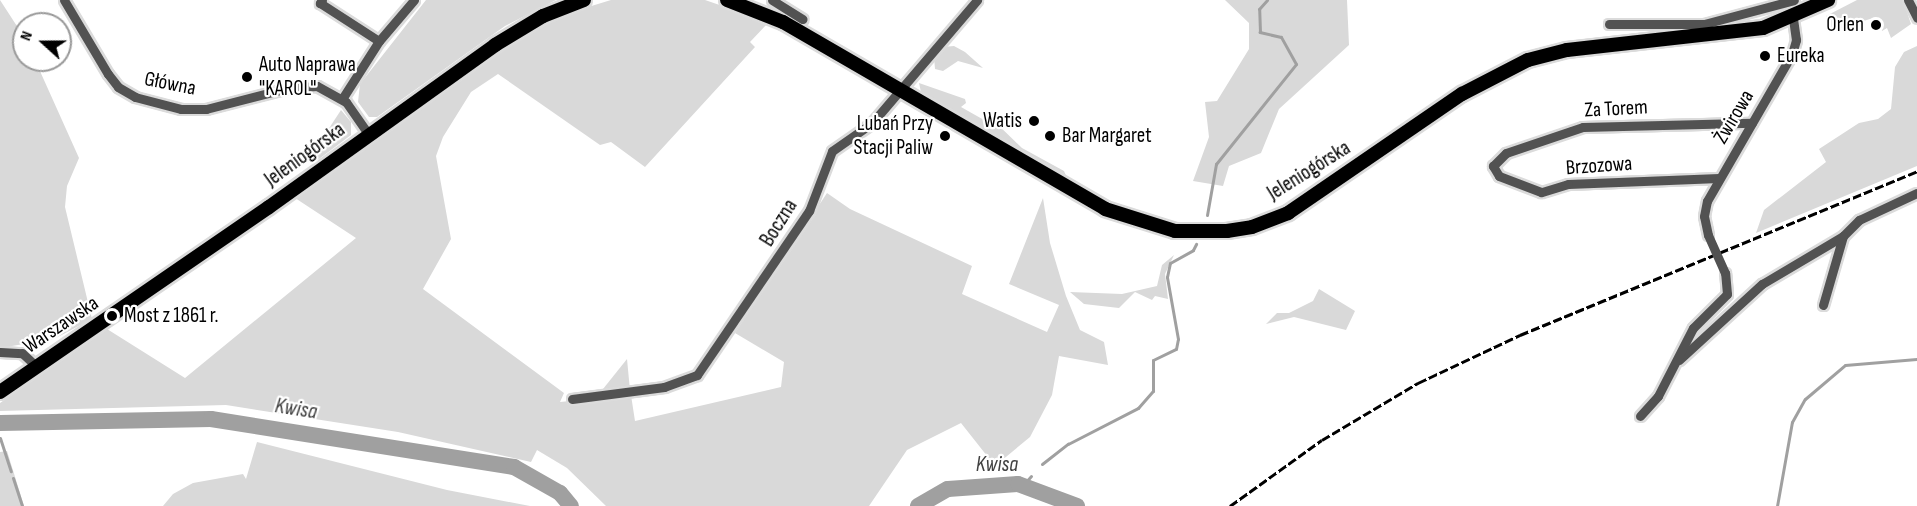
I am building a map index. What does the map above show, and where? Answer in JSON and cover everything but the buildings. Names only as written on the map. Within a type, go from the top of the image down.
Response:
[{"type":"main road","name":"Jeleniogórska","points":[[145,294],[521,27],[584,0]]},
{"type":"main road","name":"Jeleniogórska","points":[[728,0],[783,22],[1105,209],[1175,231],[1227,231],[1252,227],[1288,213],[1462,94],[1528,60],[1567,50],[1763,28],[1793,18],[1828,0]]},
{"type":"main road","name":"Warszawska","points":[[0,392],[145,294]]},
{"type":"street","name":"Główna","points":[[64,0],[108,74],[118,87],[135,97],[181,109],[206,108],[304,86],[322,87],[342,99],[369,135]]},
{"type":"street","points":[[322,0],[320,3],[380,41]]},
{"type":"street","name":"Jeleniogórska","points":[[342,99],[380,41],[414,0]]},
{"type":"street","points":[[772,0],[802,19]]},
{"type":"street","name":"Boczna","points":[[572,399],[664,387],[697,375],[809,211],[832,151],[864,130],[902,90],[977,0]]},
{"type":"street","points":[[1609,24],[1704,24],[1794,0]]},
{"type":"street","points":[[1908,0],[1917,18]]},
{"type":"street","name":"Żwirowa","points":[[1679,360],[1693,328],[1727,294],[1725,273],[1708,235],[1704,212],[1719,178],[1792,54],[1796,40],[1793,18]]},
{"type":"street","name":"Za Torem","points":[[1493,166],[1506,153],[1583,127],[1752,123]]},
{"type":"street","name":"Brzozowa","points":[[1493,166],[1499,176],[1541,192],[1568,184],[1719,178]]},
{"type":"street","points":[[1640,416],[1658,396],[1679,360],[1762,284],[1843,237],[1859,220],[1917,193]]},
{"type":"street","points":[[1823,305],[1843,237]]},
{"type":"street","points":[[0,352],[22,353],[32,370]]},
{"type":"shaded area","points":[[0,0],[12,18],[12,72],[40,72],[79,158],[67,186],[65,207],[92,319],[54,339],[0,348]]},
{"type":"shaded area","points":[[426,0],[556,0],[505,26],[377,117],[369,117],[358,102],[360,84]]},
{"type":"shaded area","points":[[611,0],[705,0],[769,22],[750,42],[755,47],[645,167],[611,142],[600,145],[498,74],[471,92],[443,137],[436,156],[451,239],[423,289],[564,393],[560,402],[631,395],[635,421],[781,387],[784,362],[735,333],[827,193],[850,209],[972,266],[962,294],[1047,332],[1059,305],[1009,284],[1043,198],[1050,243],[1066,296],[1080,330],[1104,342],[1108,365],[1059,356],[1052,395],[1030,437],[995,466],[961,423],[907,450],[869,506],[606,506],[567,468],[537,450],[531,462],[398,432],[226,405],[0,411],[0,403],[107,329],[185,378],[356,238],[292,196],[493,54],[549,19]]},
{"type":"shaded area","points":[[1225,0],[1347,0],[1349,45],[1279,109],[1261,153],[1229,166],[1223,186],[1193,181],[1209,137],[1205,102],[1217,101],[1249,49],[1249,23]]},
{"type":"shaded area","points":[[1857,0],[1903,0],[1911,24],[1891,38],[1887,28],[1882,31],[1876,17],[1830,32],[1826,16]]},
{"type":"shaded area","points":[[954,46],[965,52],[983,68],[958,61],[943,71],[935,69],[934,57],[943,47]]},
{"type":"shaded area","points":[[1917,46],[1917,166],[1756,233],[1764,210],[1826,162],[1819,149],[1859,123],[1878,119],[1891,109],[1895,67],[1904,52]]},
{"type":"shaded area","points":[[919,83],[965,99],[966,103],[961,107],[984,120],[991,118],[1022,148],[1064,171],[1067,178],[922,97]]},
{"type":"shaded area","points":[[341,110],[351,122],[351,135],[315,162],[307,162]]},
{"type":"shaded area","points":[[1174,255],[1165,274],[1168,299],[1155,296],[1152,300],[1135,292],[1119,308],[1084,304],[1070,292],[1122,294],[1157,286],[1162,265]]},
{"type":"shaded area","points":[[1319,289],[1355,311],[1346,330],[1294,317],[1266,324],[1277,313],[1289,313],[1313,301]]},
{"type":"shaded area","points":[[627,359],[630,391],[599,394]]},
{"type":"shaded area","points":[[257,442],[447,490],[530,506],[163,506],[173,494],[193,483],[243,474],[246,479]]},
{"type":"shaded area","points":[[7,451],[24,506],[0,506],[0,452]]},
{"type":"waterway","points":[[1207,215],[1216,164],[1296,64],[1281,37],[1260,32],[1259,9],[1267,0]]},
{"type":"waterway","points":[[1042,464],[1068,444],[1138,408],[1153,391],[1153,360],[1176,349],[1178,339],[1167,277],[1170,263],[1193,250],[1196,244]]},
{"type":"waterway","points":[[1777,506],[1792,422],[1805,399],[1845,365],[1917,359]]},
{"type":"waterway","name":"Kwisa","points":[[0,423],[211,419],[514,467],[560,493],[571,506]]},
{"type":"waterway","points":[[0,438],[11,471]]},
{"type":"waterway","points":[[1023,485],[1031,476]]},
{"type":"waterway","points":[[13,478],[22,506]]},
{"type":"waterway","name":"Kwisa","points":[[918,506],[948,489],[1018,484],[1077,506]]},
{"type":"railway","points":[[1230,506],[1322,440],[1418,383],[1520,335],[1917,171]]},
{"type":"place","name":"Orlen","points":[[1876,25]]},
{"type":"place","name":"Eureka","points":[[1765,56]]},
{"type":"place","name":"Auto Naprawa \"KAROL\"","points":[[247,77]]},
{"type":"place","name":"Watis","points":[[1034,121]]},
{"type":"place","name":"Lubań Przy Stacji Paliw","points":[[945,136]]},
{"type":"place","name":"Bar Margaret","points":[[1050,136]]},
{"type":"place","name":"Most z 1861 r.","points":[[112,316]]}]
